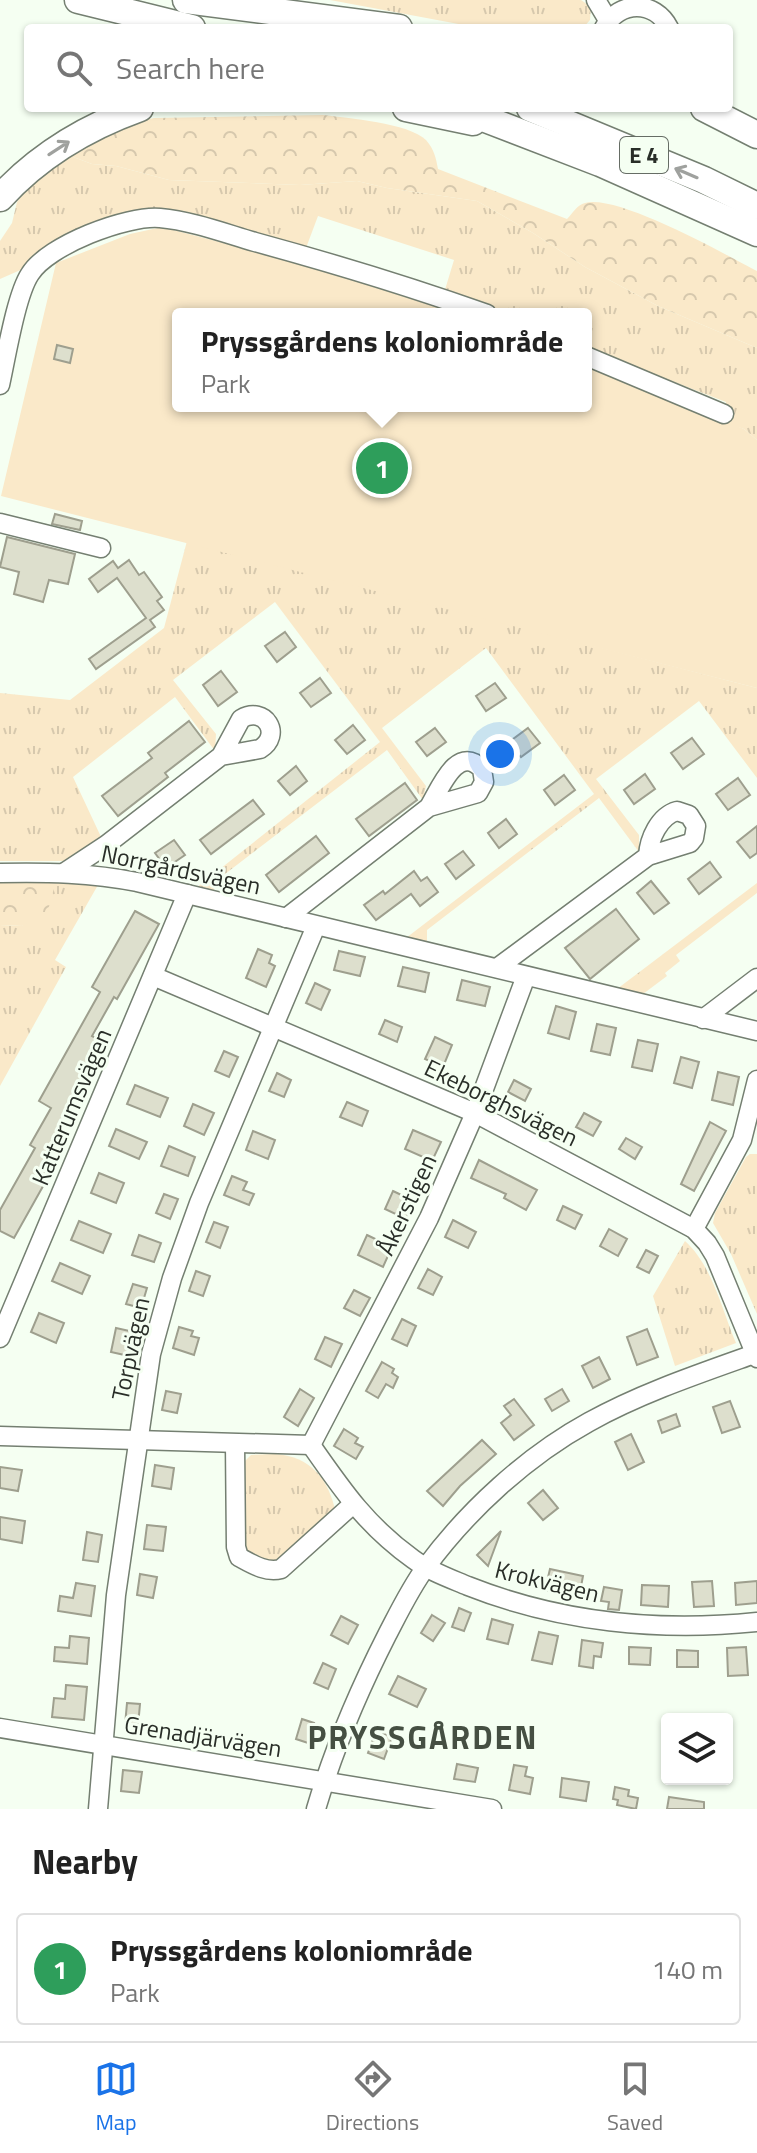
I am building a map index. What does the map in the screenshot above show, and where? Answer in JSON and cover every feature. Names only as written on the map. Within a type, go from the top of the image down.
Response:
[{"type":"highway","points":[[78,0],[176,24]]},
{"type":"highway","points":[[184,0],[270,24]]},
{"type":"highway","points":[[184,0],[368,24]]},
{"type":"highway","points":[[0,198],[15,182],[69,142],[130,112]]},
{"type":"highway","points":[[446,112],[526,120]]},
{"type":"highway","name":"E 4","points":[[480,112],[526,120],[704,180],[757,206]]},
{"type":"highway","points":[[712,112],[757,135]]},
{"type":"highway","name":"E 4","points":[[526,120],[757,233]]},
{"type":"street","points":[[596,0],[606,24],[628,3],[655,10],[667,24]]},
{"type":"street","points":[[0,385],[21,298],[30,274],[46,257],[63,248],[141,218],[182,222],[309,257],[468,308]]},
{"type":"street","points":[[592,359],[724,414]]},
{"type":"street","points":[[0,523],[101,548]]},
{"type":"street","name":"Norrgårdsvägen","points":[[65,872],[106,845],[221,756]]},
{"type":"street","name":"Norrgårdsvägen","points":[[286,918],[429,807]]},
{"type":"street","points":[[497,968],[648,856]]},
{"type":"street","name":"Norrgårdsvägen","points":[[0,873],[105,875],[757,1031]]},
{"type":"street","name":"Katterumsvägen","points":[[0,1338],[187,894]]},
{"type":"street","name":"Torpvägen","points":[[98,1809],[116,1595],[151,1354],[172,1278],[199,1203],[316,926]]},
{"type":"street","name":"Ekeborghsvägen","points":[[153,976],[475,1113],[694,1229],[715,1256],[756,1355]]},
{"type":"street","name":"Åkerstigen","points":[[311,1445],[397,1284],[475,1113],[526,976]]},
{"type":"street","points":[[703,1019],[757,978]]},
{"type":"street","points":[[694,1229],[750,1144],[757,1080]]},
{"type":"street","points":[[316,1809],[358,1691],[399,1611],[426,1567],[488,1498],[557,1441],[590,1421],[645,1396],[756,1355]]},
{"type":"street","points":[[0,1436],[311,1445]]},
{"type":"street","points":[[235,1444],[236,1547],[239,1557],[252,1564],[273,1571],[281,1569],[352,1505]]},
{"type":"street","name":"Krokvägen","points":[[311,1445],[352,1505],[380,1533],[426,1567],[482,1591],[592,1619],[668,1626],[757,1622]]},
{"type":"street","name":"Grenadjärvägen","points":[[0,1728],[492,1809]]},
{"type":"green space","points":[[330,0],[581,0],[591,7],[586,24],[459,24]]},
{"type":"green space","points":[[323,115],[377,122],[418,134],[431,147],[438,169],[567,219],[585,203],[621,207],[671,227],[757,271],[757,348],[658,306],[585,267],[477,201],[357,181],[300,185],[169,180],[116,166],[92,164],[68,155],[125,125],[154,118]]},
{"type":"green space","points":[[68,155],[92,164],[116,166],[169,180],[300,185],[357,181],[477,201],[585,267],[658,306],[757,348],[757,440],[744,429],[722,422],[726,402],[592,350],[592,308],[483,308],[444,293],[454,260],[318,216],[306,248],[163,210],[123,213],[39,254],[25,268],[0,279],[0,241],[12,223],[17,202],[29,187]]},
{"type":"green space","points":[[162,227],[296,262],[439,308],[172,308],[172,412],[592,412],[592,367],[744,429],[757,440],[757,688],[1,496],[56,263],[130,234]]},
{"type":"green space","points":[[187,541],[757,688],[757,778],[699,701],[596,779],[639,835],[639,852],[599,798],[427,930],[427,944],[406,938],[594,794],[486,648],[382,728],[426,786],[423,800],[387,750],[212,884],[216,894],[196,888],[380,742],[275,602],[173,680],[216,734],[215,751],[175,697],[73,777],[102,839],[63,861],[0,861],[0,693],[70,700],[164,628]]},
{"type":"green space","points":[[0,881],[56,881],[48,910],[22,926],[0,925]]},
{"type":"green space","points":[[56,881],[98,885],[55,960],[66,967],[0,1086],[0,925],[22,926]]},
{"type":"green space","points":[[757,883],[757,893],[676,955],[680,961],[665,973],[667,976],[643,994],[617,989]]},
{"type":"green space","points":[[750,1154],[757,1154],[757,1314],[731,1254],[713,1223],[715,1213]]},
{"type":"green space","points":[[685,1241],[709,1275],[736,1343],[675,1366],[653,1296]]},
{"type":"green space","points":[[274,1454],[298,1459],[316,1472],[329,1490],[336,1514],[275,1565],[242,1554],[243,1463],[251,1455]]},
{"type":"building","points":[[57,345],[73,349],[70,363],[54,359]]},
{"type":"building","points":[[55,514],[82,521],[80,530],[52,524]]},
{"type":"building","points":[[7,537],[75,554],[68,584],[49,580],[43,602],[14,594],[19,572],[0,567]]},
{"type":"building","points":[[129,560],[139,575],[144,572],[162,597],[157,601],[164,610],[150,620],[155,627],[96,669],[89,659],[146,618],[117,578],[98,592],[89,579],[113,561],[118,568]]},
{"type":"building","points":[[285,632],[296,647],[277,662],[265,646]]},
{"type":"building","points":[[221,671],[237,692],[218,706],[203,685]]},
{"type":"building","points":[[320,678],[331,693],[311,707],[300,693]]},
{"type":"building","points":[[495,683],[506,698],[486,711],[476,696]]},
{"type":"building","points":[[189,721],[205,742],[165,773],[168,777],[118,816],[102,796],[152,758],[148,753]]},
{"type":"building","points":[[353,725],[365,740],[347,754],[335,740]]},
{"type":"building","points":[[435,728],[446,742],[427,756],[416,742]]},
{"type":"building","points":[[528,728],[540,743],[521,757],[509,742]]},
{"type":"building","points":[[692,738],[704,754],[683,769],[671,753]]},
{"type":"building","points":[[296,766],[307,781],[290,795],[278,781]]},
{"type":"building","points":[[645,774],[655,789],[634,804],[624,790]]},
{"type":"building","points":[[564,775],[575,790],[555,805],[544,790]]},
{"type":"building","points":[[738,778],[750,795],[728,810],[716,794]]},
{"type":"building","points":[[405,783],[417,800],[369,836],[356,819]]},
{"type":"building","points":[[253,800],[264,814],[211,854],[200,840]]},
{"type":"building","points":[[506,819],[517,834],[499,848],[488,833]]},
{"type":"building","points":[[757,826],[757,853],[750,858],[737,842]]},
{"type":"building","points":[[316,836],[329,853],[279,892],[266,875]]},
{"type":"building","points":[[174,840],[185,855],[166,868],[155,853]]},
{"type":"building","points":[[463,851],[474,865],[456,879],[445,864]]},
{"type":"building","points":[[710,862],[721,877],[699,894],[688,879]]},
{"type":"building","points":[[414,871],[421,881],[427,877],[438,892],[420,906],[411,894],[376,920],[364,905],[383,891],[385,894]]},
{"type":"building","points":[[651,881],[669,903],[654,914],[637,893]]},
{"type":"building","points":[[616,909],[639,939],[590,979],[565,948]]},
{"type":"building","points":[[135,911],[159,924],[117,999],[114,997],[92,1036],[107,1044],[44,1156],[56,1163],[14,1238],[0,1231],[0,1210],[35,1148],[30,1145],[51,1108],[39,1101],[100,992],[92,987]]},
{"type":"building","points":[[258,949],[272,955],[269,963],[275,966],[266,987],[246,978]]},
{"type":"building","points":[[339,951],[365,957],[360,976],[334,970]]},
{"type":"building","points":[[403,967],[429,973],[425,992],[398,986]]},
{"type":"building","points":[[462,980],[490,987],[485,1006],[457,1000]]},
{"type":"building","points":[[315,983],[330,990],[321,1010],[306,1003]]},
{"type":"building","points":[[556,1006],[576,1012],[569,1039],[548,1033]]},
{"type":"building","points":[[385,1020],[402,1027],[397,1042],[379,1034]]},
{"type":"building","points":[[597,1024],[616,1028],[610,1055],[591,1051]]},
{"type":"building","points":[[435,1037],[452,1045],[443,1067],[425,1059]]},
{"type":"building","points":[[638,1040],[658,1044],[652,1071],[632,1067]]},
{"type":"building","points":[[224,1051],[238,1057],[229,1077],[215,1071]]},
{"type":"building","points":[[681,1057],[699,1062],[692,1088],[674,1083]]},
{"type":"building","points":[[718,1072],[739,1077],[733,1105],[712,1100]]},
{"type":"building","points":[[277,1073],[291,1080],[284,1097],[269,1091]]},
{"type":"building","points":[[514,1080],[531,1089],[525,1101],[508,1092]]},
{"type":"building","points":[[135,1085],[168,1098],[160,1117],[127,1104]]},
{"type":"building","points":[[347,1102],[368,1111],[362,1126],[340,1117]]},
{"type":"building","points":[[193,1104],[214,1113],[204,1135],[184,1126]]},
{"type":"building","points":[[584,1113],[601,1122],[593,1136],[576,1127]]},
{"type":"building","points":[[710,1122],[726,1131],[694,1191],[681,1184]]},
{"type":"building","points":[[116,1129],[147,1142],[139,1159],[109,1146]]},
{"type":"building","points":[[413,1130],[441,1142],[432,1161],[405,1149]]},
{"type":"building","points":[[253,1131],[275,1140],[268,1159],[246,1150]]},
{"type":"building","points":[[626,1138],[642,1147],[635,1159],[619,1149]]},
{"type":"building","points":[[169,1146],[195,1157],[188,1176],[161,1166]]},
{"type":"building","points":[[479,1160],[537,1190],[526,1210],[504,1198],[506,1194],[471,1178]]},
{"type":"building","points":[[99,1173],[124,1183],[116,1203],[91,1193]]},
{"type":"building","points":[[232,1176],[247,1182],[243,1190],[254,1194],[249,1205],[224,1195]]},
{"type":"building","points":[[393,1191],[414,1201],[406,1219],[385,1209]]},
{"type":"building","points":[[164,1194],[178,1199],[170,1219],[156,1213]]},
{"type":"building","points":[[563,1206],[582,1215],[575,1229],[557,1220]]},
{"type":"building","points":[[453,1220],[476,1232],[468,1248],[445,1237]]},
{"type":"building","points":[[79,1221],[111,1234],[103,1253],[71,1240]]},
{"type":"building","points":[[214,1222],[228,1227],[220,1248],[206,1242]]},
{"type":"building","points":[[609,1229],[627,1239],[618,1256],[600,1246]]},
{"type":"building","points":[[139,1235],[161,1243],[154,1262],[132,1255]]},
{"type":"building","points":[[367,1235],[392,1247],[383,1267],[358,1255]]},
{"type":"building","points":[[646,1250],[658,1256],[649,1273],[637,1267]]},
{"type":"building","points":[[60,1263],[90,1276],[82,1294],[52,1281]]},
{"type":"building","points":[[428,1269],[442,1277],[433,1295],[418,1288]]},
{"type":"building","points":[[196,1271],[210,1276],[203,1296],[189,1291]]},
{"type":"building","points":[[133,1284],[147,1288],[141,1308],[126,1304]]},
{"type":"building","points":[[354,1290],[370,1298],[360,1316],[344,1308]]},
{"type":"building","points":[[39,1313],[64,1323],[56,1343],[31,1332]]},
{"type":"building","points":[[402,1319],[416,1326],[407,1346],[392,1339]]},
{"type":"building","points":[[179,1327],[193,1331],[191,1336],[199,1338],[194,1355],[173,1348]]},
{"type":"building","points":[[116,1328],[134,1332],[129,1356],[111,1352]]},
{"type":"building","points":[[647,1329],[658,1357],[637,1365],[627,1337]]},
{"type":"building","points":[[325,1337],[342,1344],[331,1367],[315,1359]]},
{"type":"building","points":[[599,1357],[610,1379],[593,1388],[582,1366]]},
{"type":"building","points":[[382,1362],[394,1369],[392,1373],[398,1377],[393,1388],[386,1384],[378,1398],[366,1391]]},
{"type":"building","points":[[300,1389],[314,1398],[298,1426],[284,1417]]},
{"type":"building","points":[[562,1389],[569,1401],[552,1411],[545,1399]]},
{"type":"building","points":[[166,1391],[181,1394],[177,1413],[162,1410]]},
{"type":"building","points":[[514,1399],[534,1425],[514,1440],[501,1423],[511,1415],[504,1406]]},
{"type":"building","points":[[730,1401],[740,1427],[722,1433],[713,1407]]},
{"type":"building","points":[[676,1414],[680,1426],[662,1433],[658,1421]]},
{"type":"building","points":[[344,1429],[358,1438],[355,1443],[363,1447],[356,1459],[334,1446]]},
{"type":"building","points":[[631,1434],[644,1462],[628,1470],[615,1442]]},
{"type":"building","points":[[482,1440],[496,1454],[443,1506],[427,1491]]},
{"type":"building","points":[[155,1465],[174,1468],[171,1489],[152,1486]]},
{"type":"building","points":[[0,1467],[22,1470],[18,1491],[0,1488]]},
{"type":"building","points":[[543,1490],[558,1508],[543,1520],[528,1503]]},
{"type":"building","points":[[0,1517],[25,1521],[22,1543],[0,1539]]},
{"type":"building","points":[[147,1525],[166,1527],[163,1551],[144,1549]]},
{"type":"building","points":[[501,1531],[488,1566],[477,1555]]},
{"type":"building","points":[[87,1532],[102,1535],[98,1562],[83,1560]]},
{"type":"building","points":[[550,1569],[583,1576],[579,1597],[545,1590]]},
{"type":"building","points":[[140,1574],[157,1577],[153,1598],[137,1595]]},
{"type":"building","points":[[712,1581],[714,1606],[694,1607],[692,1582]]},
{"type":"building","points":[[757,1581],[757,1603],[736,1605],[735,1583]]},
{"type":"building","points":[[76,1583],[95,1586],[91,1616],[58,1611],[60,1596],[73,1598]]},
{"type":"building","points":[[642,1585],[669,1586],[668,1607],[641,1605]]},
{"type":"building","points":[[604,1587],[622,1590],[619,1610],[608,1609],[609,1602],[601,1601]]},
{"type":"building","points":[[459,1608],[471,1613],[464,1631],[452,1627]]},
{"type":"building","points":[[432,1615],[445,1623],[433,1641],[421,1633]]},
{"type":"building","points":[[341,1616],[358,1625],[348,1644],[331,1635]]},
{"type":"building","points":[[492,1619],[513,1625],[508,1644],[487,1639]]},
{"type":"building","points":[[539,1632],[558,1636],[552,1664],[532,1660]]},
{"type":"building","points":[[70,1636],[89,1638],[87,1664],[54,1661],[55,1647],[69,1648]]},
{"type":"building","points":[[582,1640],[603,1643],[601,1657],[594,1656],[593,1668],[579,1666]]},
{"type":"building","points":[[629,1647],[651,1648],[650,1665],[629,1664]]},
{"type":"building","points":[[746,1647],[748,1675],[728,1676],[727,1648]]},
{"type":"building","points":[[677,1650],[698,1651],[698,1667],[677,1667]]},
{"type":"building","points":[[323,1663],[336,1669],[328,1689],[314,1683]]},
{"type":"building","points":[[398,1676],[426,1689],[417,1707],[389,1694]]},
{"type":"building","points":[[66,1685],[87,1687],[84,1720],[52,1717],[54,1698],[65,1699]]},
{"type":"building","points":[[127,1703],[140,1704],[138,1726],[125,1725]]},
{"type":"building","points":[[302,1719],[314,1723],[308,1743],[296,1739]]},
{"type":"building","points":[[376,1731],[392,1737],[384,1759],[368,1753]]},
{"type":"building","points":[[457,1764],[478,1768],[475,1782],[454,1779]]},
{"type":"building","points":[[514,1765],[527,1767],[525,1776],[533,1778],[530,1794],[509,1790]]},
{"type":"building","points":[[123,1770],[142,1772],[139,1793],[121,1791]]},
{"type":"building","points":[[562,1778],[589,1782],[586,1801],[560,1797]]},
{"type":"building","points":[[615,1787],[629,1790],[628,1796],[638,1798],[636,1809],[617,1805],[618,1800],[613,1799]]},
{"type":"building","points":[[669,1797],[704,1802],[704,1809],[667,1809]]},
{"type":"place","name":"Pryssgårdens koloniområde","points":[[382,468]]},
{"type":"district","name":"PRYSSGÅRDEN","points":[[423,1738]]}]
